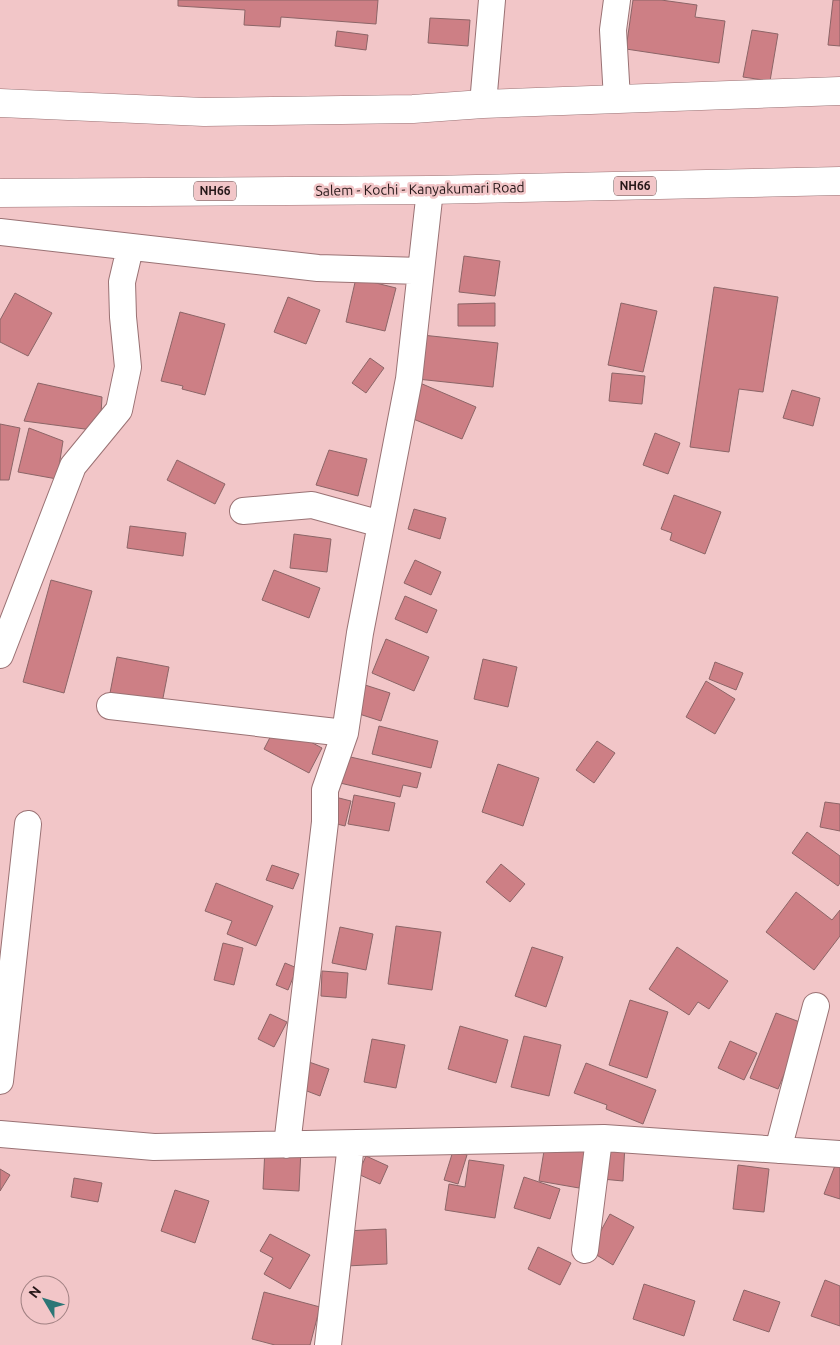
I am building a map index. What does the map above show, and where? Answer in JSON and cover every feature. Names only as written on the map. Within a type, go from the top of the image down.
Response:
[{"type":"main road","points":[[0,103],[204,112],[413,109],[483,104],[840,91]]},
{"type":"main road","name":"Salem - Kochi - Kanyakumari Road","points":[[0,193],[430,190],[840,181]]},
{"type":"street","points":[[483,104],[492,0]]},
{"type":"street","points":[[617,0],[613,30],[617,100]]},
{"type":"street","points":[[287,1145],[325,822],[325,790],[344,733],[360,633],[409,378],[430,190]]},
{"type":"street","points":[[0,232],[318,268],[421,271]]},
{"type":"street","points":[[0,655],[74,466],[119,410],[128,366],[122,282],[130,248]]},
{"type":"street","points":[[243,511],[312,505],[381,524]]},
{"type":"street","points":[[110,706],[344,733]]},
{"type":"street","points":[[0,1082],[28,824]]},
{"type":"street","points":[[778,1150],[816,1006]]},
{"type":"street","points":[[0,1134],[154,1148],[599,1138],[840,1154]]},
{"type":"street","points":[[585,1250],[599,1138]]},
{"type":"street","points":[[328,1345],[352,1144]]},
{"type":"building","points":[[178,0],[378,0],[376,24],[281,17],[280,27],[244,25],[245,10],[178,6]]},
{"type":"building","points":[[633,0],[661,0],[697,5],[695,17],[725,21],[719,63],[626,49]]},
{"type":"building","points":[[833,0],[840,0],[840,46],[828,45]]},
{"type":"building","points":[[430,18],[470,20],[468,46],[428,43]]},
{"type":"building","points":[[752,30],[778,34],[770,81],[743,77]]},
{"type":"building","points":[[337,31],[368,35],[366,50],[335,46]]},
{"type":"building","points":[[464,256],[500,261],[495,296],[459,292]]},
{"type":"building","points":[[356,278],[396,288],[385,331],[346,322]]},
{"type":"building","points":[[714,287],[778,297],[763,392],[739,389],[729,452],[690,447]]},
{"type":"building","points":[[15,293],[52,313],[28,356],[0,342],[0,320]]},
{"type":"building","points":[[288,297],[320,310],[306,344],[274,332]]},
{"type":"building","points":[[495,303],[495,326],[458,326],[458,304]]},
{"type":"building","points":[[621,303],[657,311],[643,372],[608,365]]},
{"type":"building","points":[[180,312],[225,324],[205,395],[182,389],[183,386],[161,381]]},
{"type":"building","points":[[422,335],[498,343],[493,387],[417,379]]},
{"type":"building","points":[[370,358],[384,368],[366,393],[352,383]]},
{"type":"building","points":[[612,373],[645,376],[642,404],[609,401]]},
{"type":"building","points":[[38,383],[102,397],[100,431],[24,421]]},
{"type":"building","points":[[420,383],[476,407],[462,439],[406,416]]},
{"type":"building","points":[[792,390],[820,398],[813,426],[783,418]]},
{"type":"building","points":[[0,424],[20,428],[9,480],[0,480]]},
{"type":"building","points":[[29,428],[63,441],[57,479],[18,472]]},
{"type":"building","points":[[655,433],[680,443],[668,474],[643,465]]},
{"type":"building","points":[[329,450],[367,459],[358,496],[316,485]]},
{"type":"building","points":[[177,460],[225,484],[215,504],[167,480]]},
{"type":"building","points":[[674,495],[721,512],[705,554],[670,540],[672,533],[661,529]]},
{"type":"building","points":[[414,509],[446,518],[440,539],[408,529]]},
{"type":"building","points":[[130,526],[186,533],[183,556],[127,548]]},
{"type":"building","points":[[294,534],[331,539],[327,572],[290,568]]},
{"type":"building","points":[[415,560],[441,572],[431,595],[404,583]]},
{"type":"building","points":[[274,570],[320,588],[309,618],[262,600]]},
{"type":"building","points":[[51,580],[92,591],[64,693],[23,682]]},
{"type":"building","points":[[405,596],[437,610],[427,633],[395,619]]},
{"type":"building","points":[[386,639],[429,657],[414,691],[372,673]]},
{"type":"building","points":[[117,657],[169,667],[162,703],[110,693]]},
{"type":"building","points":[[483,659],[517,667],[508,707],[474,699]]},
{"type":"building","points":[[715,662],[743,673],[736,690],[709,679]]},
{"type":"building","points":[[706,681],[735,699],[715,734],[686,717]]},
{"type":"building","points":[[362,684],[390,693],[381,721],[353,712]]},
{"type":"building","points":[[277,724],[322,748],[309,773],[264,749]]},
{"type":"building","points":[[379,726],[438,741],[431,768],[372,754]]},
{"type":"building","points":[[597,741],[615,753],[594,783],[576,770]]},
{"type":"building","points":[[346,756],[421,773],[417,788],[403,785],[400,797],[340,783]]},
{"type":"building","points":[[498,764],[539,778],[523,826],[482,812]]},
{"type":"building","points":[[354,795],[395,803],[389,831],[348,824]]},
{"type":"building","points":[[335,797],[351,801],[345,826],[329,822]]},
{"type":"building","points":[[825,802],[840,804],[840,831],[820,827]]},
{"type":"building","points":[[807,832],[840,856],[840,883],[838,886],[792,853]]},
{"type":"building","points":[[501,864],[525,884],[510,902],[486,882]]},
{"type":"building","points":[[272,865],[299,874],[293,889],[266,880]]},
{"type":"building","points":[[216,883],[273,906],[256,946],[227,934],[232,921],[205,911]]},
{"type":"building","points":[[796,892],[832,920],[840,910],[840,936],[814,970],[766,932]]},
{"type":"building","points":[[396,926],[441,932],[432,990],[388,984]]},
{"type":"building","points":[[340,927],[373,934],[366,970],[332,963]]},
{"type":"building","points":[[223,943],[243,948],[234,985],[214,980]]},
{"type":"building","points":[[532,947],[563,957],[546,1007],[515,996]]},
{"type":"building","points":[[677,947],[728,981],[709,1009],[698,1002],[689,1015],[649,989]]},
{"type":"building","points":[[285,963],[297,968],[288,990],[276,985]]},
{"type":"building","points":[[322,971],[348,973],[346,998],[321,996]]},
{"type":"building","points":[[630,1000],[668,1012],[647,1078],[609,1065]]},
{"type":"building","points":[[776,1013],[805,1024],[778,1089],[750,1078]]},
{"type":"building","points":[[270,1014],[287,1022],[274,1047],[258,1039]]},
{"type":"building","points":[[460,1026],[508,1040],[496,1083],[448,1069]]},
{"type":"building","points":[[524,1036],[561,1045],[549,1096],[511,1087]]},
{"type":"building","points":[[372,1039],[405,1045],[396,1088],[364,1082]]},
{"type":"building","points":[[730,1041],[757,1053],[744,1080],[718,1068]]},
{"type":"building","points":[[309,1062],[329,1069],[320,1096],[299,1088]]},
{"type":"building","points":[[586,1063],[656,1090],[643,1124],[606,1109],[607,1105],[574,1093]]},
{"type":"building","points":[[604,1143],[625,1144],[623,1181],[602,1179]]},
{"type":"building","points":[[545,1145],[586,1152],[579,1188],[539,1181]]},
{"type":"building","points":[[265,1148],[301,1149],[299,1191],[263,1189]]},
{"type":"building","points":[[453,1151],[467,1155],[458,1184],[444,1180]]},
{"type":"building","points":[[366,1156],[388,1166],[380,1184],[358,1174]]},
{"type":"building","points":[[469,1160],[504,1165],[495,1218],[445,1210],[449,1184],[465,1187]]},
{"type":"building","points":[[836,1163],[840,1164],[840,1199],[824,1194]]},
{"type":"building","points":[[738,1165],[769,1169],[764,1212],[733,1209]]},
{"type":"building","points":[[0,1169],[10,1175],[0,1191]]},
{"type":"building","points":[[524,1177],[560,1189],[550,1219],[514,1208]]},
{"type":"building","points":[[74,1178],[102,1183],[98,1202],[71,1197]]},
{"type":"building","points":[[175,1190],[209,1201],[195,1243],[161,1231]]},
{"type":"building","points":[[610,1214],[634,1227],[613,1265],[590,1251]]},
{"type":"building","points":[[386,1229],[387,1264],[346,1266],[345,1231]]},
{"type":"building","points":[[270,1234],[310,1255],[290,1289],[264,1274],[273,1258],[260,1251]]},
{"type":"building","points":[[538,1247],[571,1263],[560,1285],[528,1269]]},
{"type":"building","points":[[825,1280],[840,1286],[840,1326],[811,1316]]},
{"type":"building","points":[[644,1284],[695,1301],[684,1336],[633,1319]]},
{"type":"building","points":[[744,1290],[780,1302],[769,1332],[733,1320]]},
{"type":"building","points":[[264,1292],[320,1307],[310,1345],[275,1345],[252,1339]]}]
